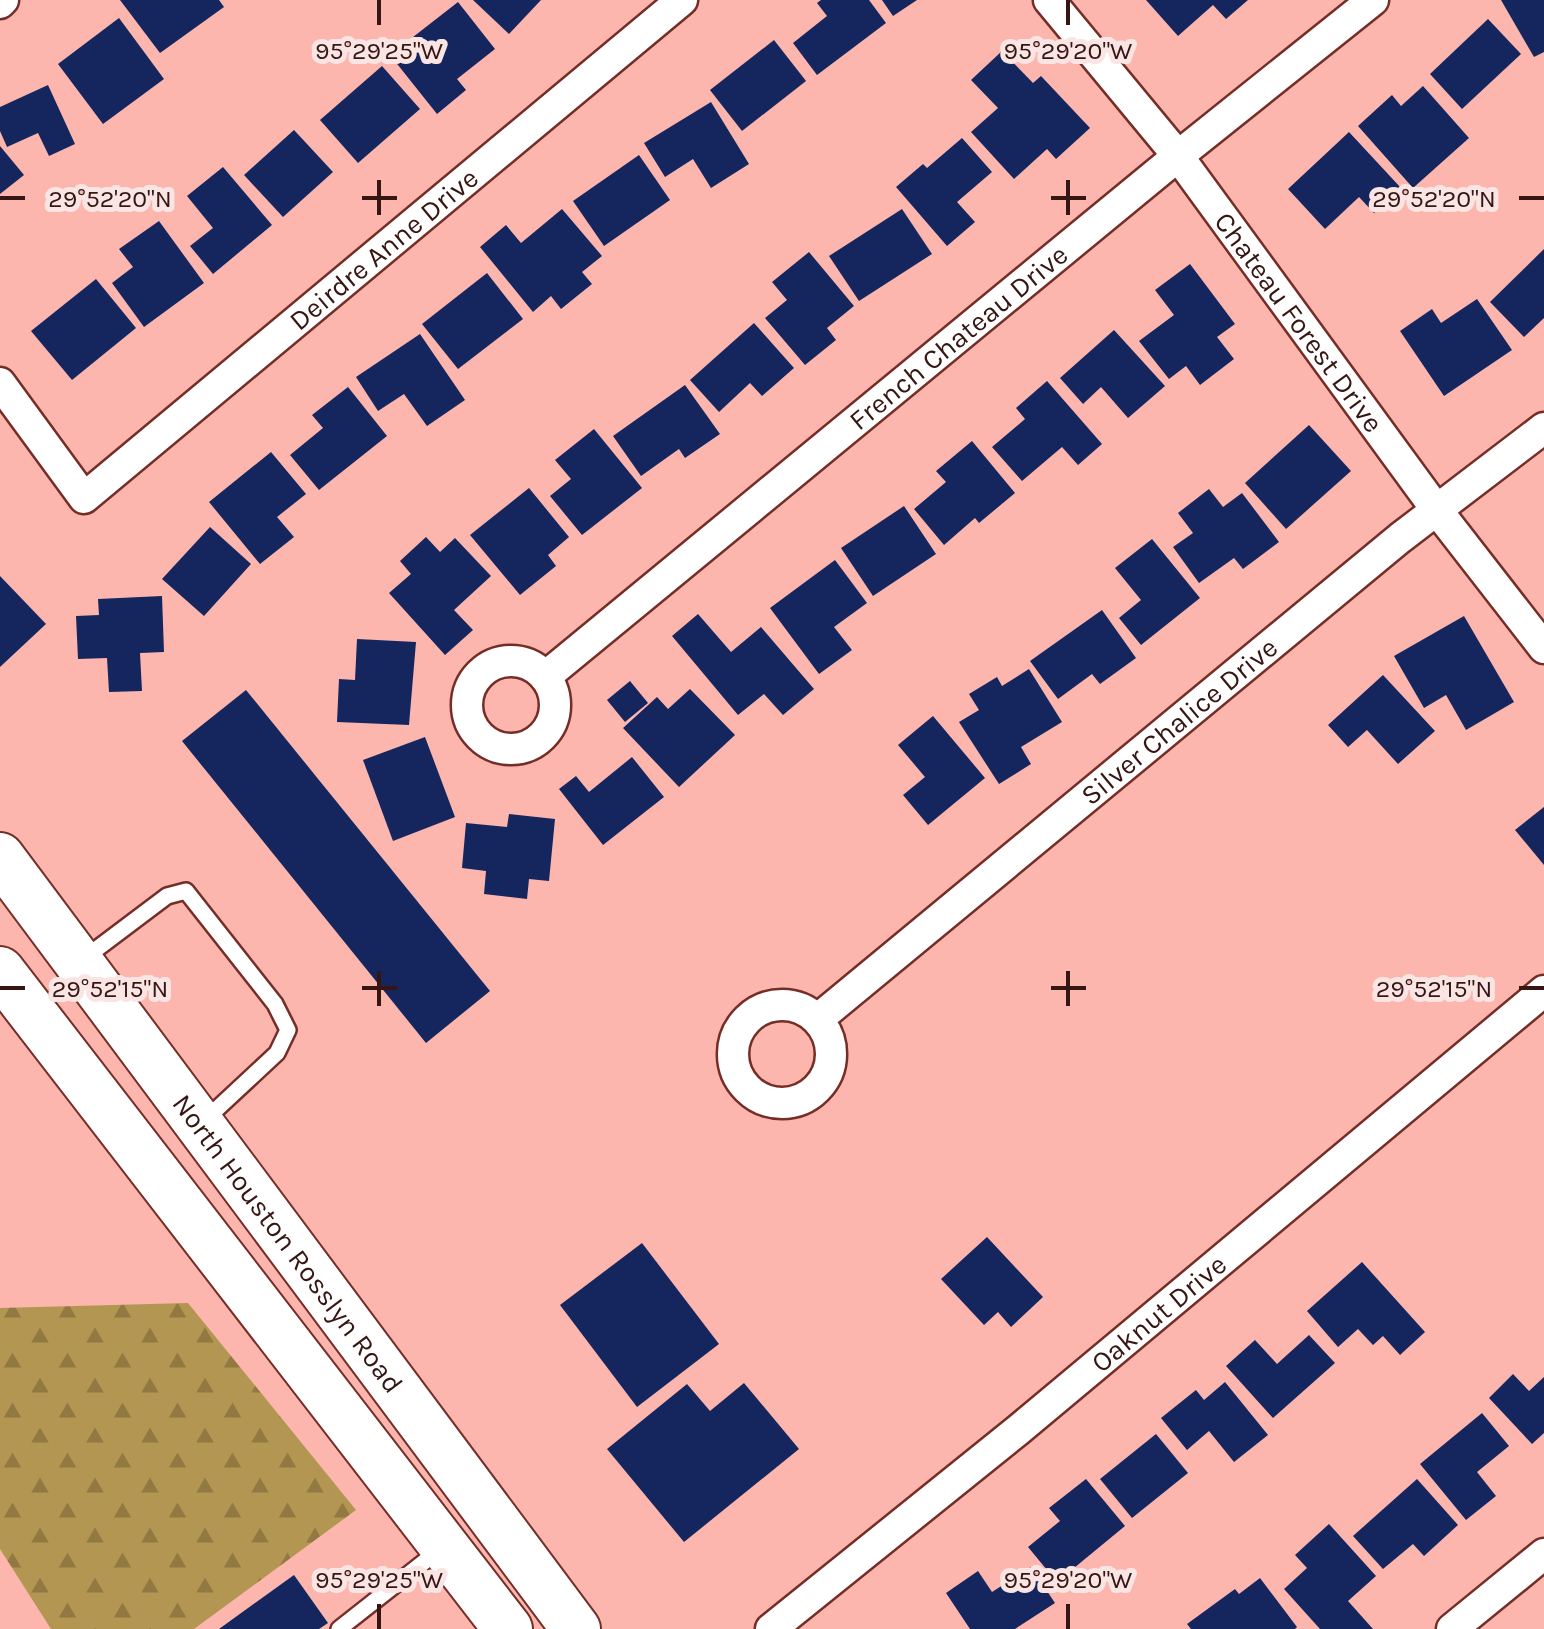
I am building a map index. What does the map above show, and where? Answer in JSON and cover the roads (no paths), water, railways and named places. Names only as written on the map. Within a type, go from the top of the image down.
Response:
[{"type":"main road","name":"North Houston Rosslyn Road","points":[[0,857],[576,1629]]},
{"type":"main road","points":[[0,970],[508,1629]]},
{"type":"main road","points":[[222,1256],[276,1226]]},
{"type":"street","name":"Deirdre Anne Drive","points":[[0,384],[84,498],[682,0]]},
{"type":"street","name":"Chateau Forest Drive","points":[[1049,0],[1178,156],[1436,509],[1544,648]]},
{"type":"street","name":"French Chateau Drive","points":[[545,676],[1373,0]]},
{"type":"street","name":"Silver Chalice Drive","points":[[818,1019],[1436,509],[1544,428]]},
{"type":"street","name":"Oaknut Drive","points":[[771,1629],[1032,1419],[1544,990]]},
{"type":"street","points":[[1452,1629],[1544,1554]]},
{"type":"lane","points":[[79,962],[167,896],[186,891],[275,1004],[288,1030],[277,1053],[200,1125]]},
{"type":"lane","points":[[347,1627],[444,1546]]}]
